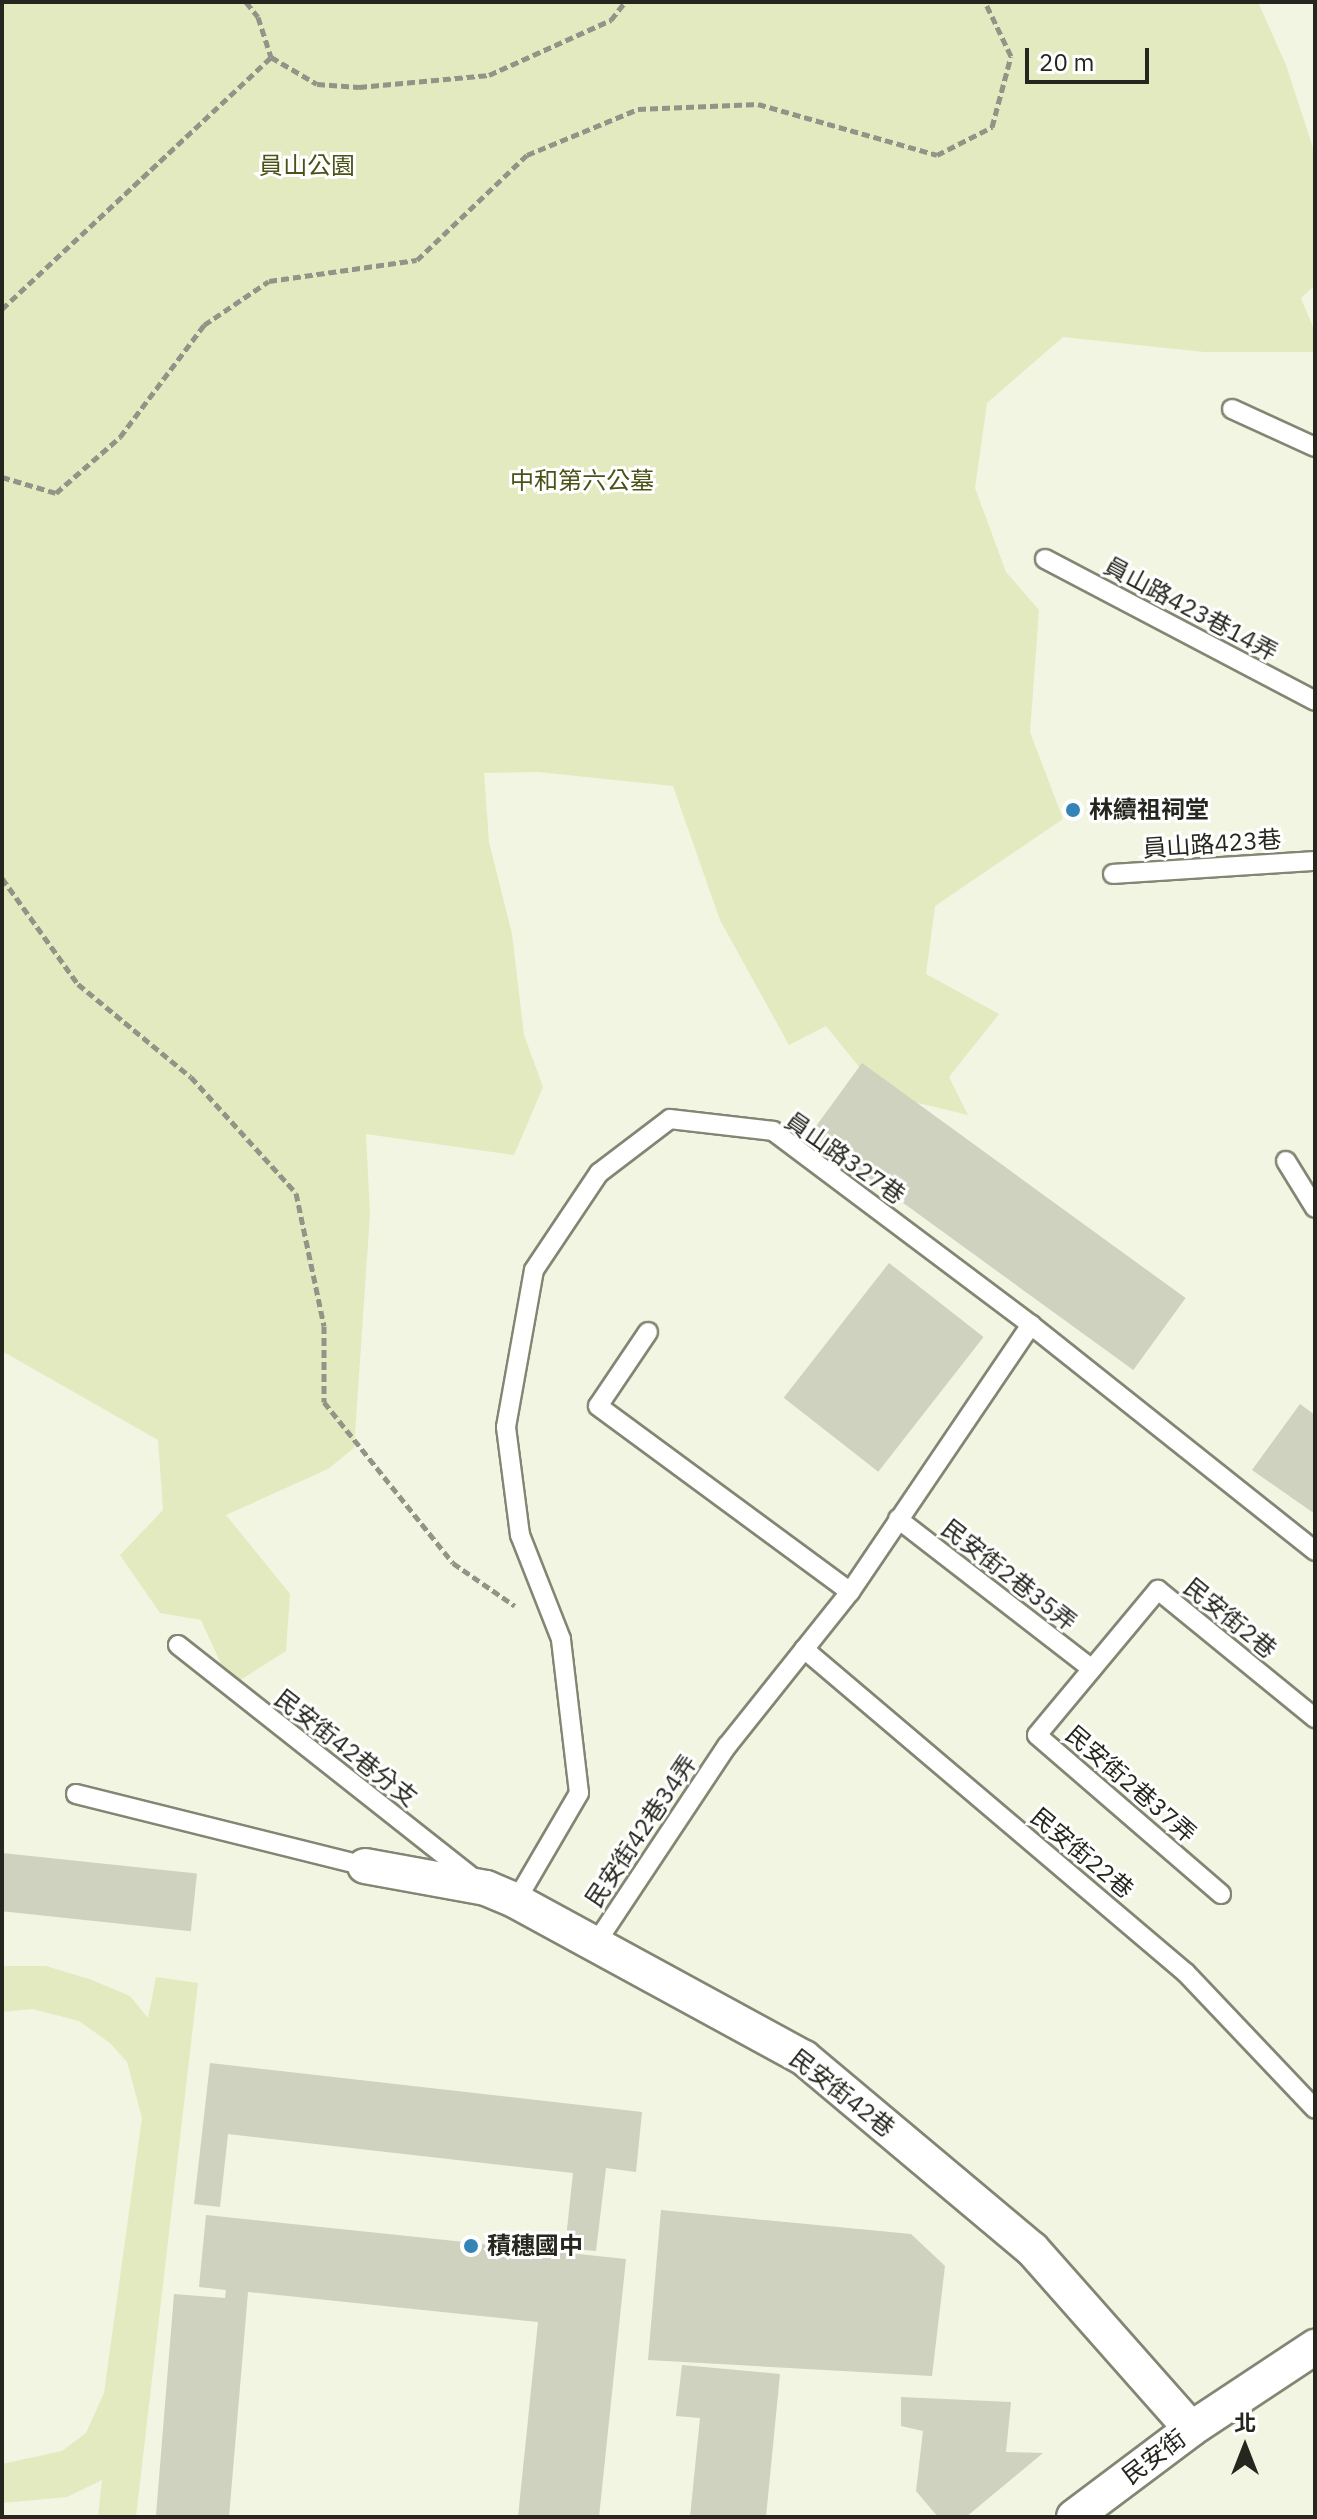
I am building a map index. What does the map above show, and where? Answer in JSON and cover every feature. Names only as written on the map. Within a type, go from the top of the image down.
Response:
[{"type":"street","name":"民安街42巷","points":[[365,1866],[501,1894],[804,2058],[1032,2249],[1191,2429]]},
{"type":"street","name":"民安街","points":[[1074,2517],[1191,2429],[1315,2347]]},
{"type":"lane","points":[[1232,409],[1315,447]]},
{"type":"lane","name":"員山路423巷14弄","points":[[1045,559],[1315,701]]},
{"type":"lane","name":"員山路423巷","points":[[1113,874],[1315,861]]},
{"type":"lane","name":"員山路327巷","points":[[501,1894],[579,1793],[561,1639],[520,1535],[506,1427],[534,1270],[599,1173],[670,1119],[773,1131],[1031,1325],[1315,1551]]},
{"type":"lane","points":[[1286,1161],[1315,1208]]},
{"type":"lane","name":"民安街42巷34弄","points":[[596,1943],[727,1746],[850,1592],[1031,1325]]},
{"type":"lane","points":[[648,1332],[598,1406],[850,1592]]},
{"type":"lane","name":"民安街2巷35弄","points":[[898,1519],[1092,1669]]},
{"type":"lane","name":"民安街2巷","points":[[1092,1669],[1158,1590],[1315,1718]]},
{"type":"lane","name":"民安街42巷分支","points":[[178,1645],[501,1894]]},
{"type":"lane","name":"民安街22巷","points":[[804,1649],[1186,1973],[1315,2109]]},
{"type":"lane","name":"民安街2巷37弄","points":[[1092,1669],[1037,1735],[1221,1894]]},
{"type":"lane","points":[[76,1794],[365,1866]]},
{"type":"path","points":[[246,2],[258,17],[271,57],[317,84],[359,87],[489,75],[611,20],[625,2]]},
{"type":"path","points":[[2,477],[56,493],[120,437],[204,325],[269,281],[417,260],[527,155],[638,109],[758,104],[937,155],[992,127],[1011,56],[985,2]]},
{"type":"path","points":[[2,309],[271,57]]},
{"type":"path","points":[[2,878],[78,984],[191,1077],[296,1193],[324,1326],[324,1402],[453,1563],[561,1639]]},
{"type":"green space","points":[[2,2],[1258,2],[1286,65],[1315,154],[1315,285],[1301,298],[1315,332],[1315,352],[1204,352],[1063,337],[987,403],[975,488],[1006,572],[1039,610],[1030,732],[1063,819],[935,906],[926,974],[999,1014],[949,1077],[968,1115],[881,1094],[826,1026],[789,1045],[720,920],[673,786],[538,772],[484,773],[489,842],[512,934],[524,1035],[543,1087],[514,1155],[366,1134],[370,1214],[354,1448],[328,1469],[226,1515],[290,1594],[286,1651],[231,1686],[201,1620],[160,1613],[120,1555],[163,1510],[158,1440],[2,1351]]},
{"type":"green space","points":[[2,1966],[46,1966],[92,1980],[130,1996],[148,2018],[156,1977],[198,1983],[136,2517],[98,2517],[102,2480],[67,2497],[2,2503],[2,2464],[62,2451],[86,2433],[104,2393],[142,2118],[127,2062],[110,2043],[79,2021],[32,2009],[2,2012]]},
{"type":"building","points":[[862,1063],[1186,1298],[1133,1370],[810,1135]]},
{"type":"building","points":[[889,1263],[984,1337],[878,1472],[784,1398]]},
{"type":"building","points":[[1300,1404],[1315,1415],[1315,1514],[1252,1470]]},
{"type":"building","points":[[2,1853],[197,1873],[191,1931],[2,1911]]},
{"type":"building","points":[[210,2063],[642,2112],[636,2172],[606,2168],[596,2251],[565,2248],[573,2173],[228,2134],[220,2207],[194,2204]]},
{"type":"building","points":[[661,2210],[911,2234],[945,2266],[932,2376],[648,2360]]},
{"type":"building","points":[[206,2215],[626,2259],[599,2517],[518,2517],[538,2322],[248,2292],[229,2517],[156,2515],[174,2294],[225,2298],[226,2290],[199,2287]]},
{"type":"building","points":[[682,2365],[780,2374],[766,2517],[690,2517],[700,2418],[676,2416]]},
{"type":"building","points":[[901,2397],[1011,2402],[1006,2452],[1043,2453],[966,2517],[938,2517],[916,2491],[923,2431],[901,2426]]},
{"type":"place","name":"林續祖祠堂","points":[[1073,810]]},
{"type":"place","name":"積穗國中","points":[[471,2246]]},
{"type":"park label","name":"員山公園","points":[[307,166]]},
{"type":"park label","name":"中和第六公墓","points":[[582,481]]}]
